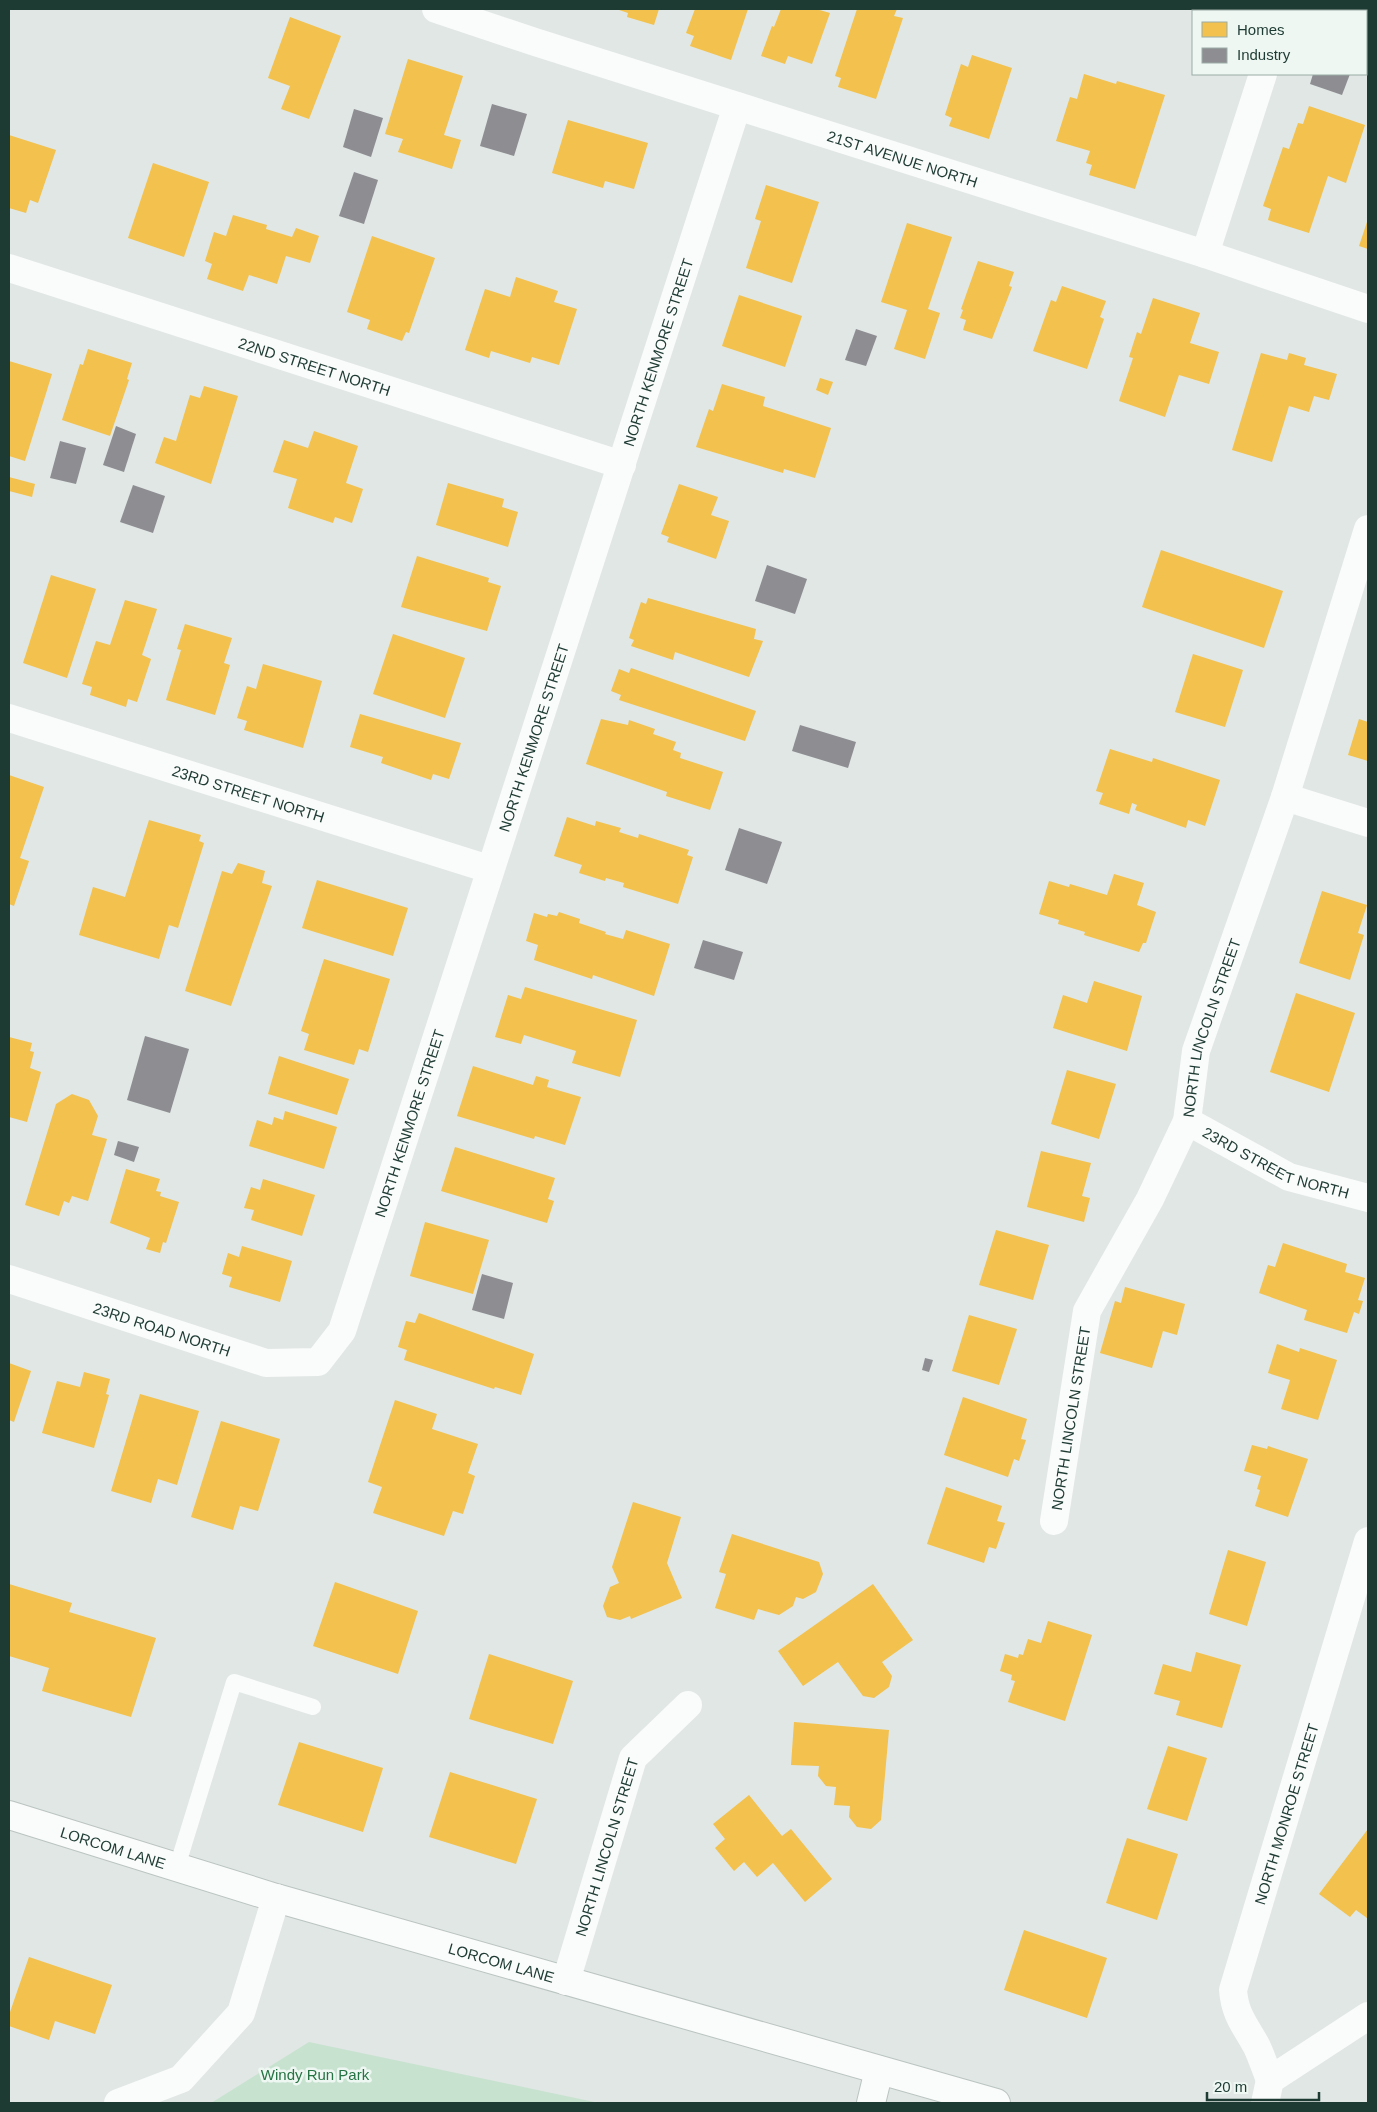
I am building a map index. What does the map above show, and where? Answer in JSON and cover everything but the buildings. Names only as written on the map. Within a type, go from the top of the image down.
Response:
[{"type":"street","name":"21ST AVENUE NORTH","points":[[436,9],[1205,254],[1368,309]]},
{"type":"street","points":[[1205,254],[1263,75]]},
{"type":"street","name":"NORTH KENMORE STREET","points":[[318,1362],[342,1331],[737,106]]},
{"type":"street","name":"22ND STREET NORTH","points":[[9,268],[622,465]]},
{"type":"street","name":"NORTH LINCOLN STREET","points":[[1054,1521],[1087,1311],[1150,1199],[1187,1121],[1196,1051],[1285,796],[1368,530]]},
{"type":"street","name":"23RD STREET NORTH","points":[[9,718],[490,869]]},
{"type":"street","points":[[1285,796],[1368,823]]},
{"type":"street","name":"23RD STREET NORTH","points":[[1187,1121],[1289,1177],[1368,1198]]},
{"type":"street","name":"23RD ROAD NORTH","points":[[9,1279],[266,1363],[318,1362]]},
{"type":"street","name":"NORTH MONROE STREET","points":[[1268,2092],[1257,2047],[1234,2006],[1233,1990],[1368,1541]]},
{"type":"street","name":"NORTH LINCOLN STREET","points":[[566,1981],[633,1758],[688,1705]]},
{"type":"street","name":"LORCOM LANE","points":[[9,1816],[276,1898],[879,2070],[921,2093],[996,2103]]},
{"type":"street","points":[[118,2103],[181,2079],[240,2013],[276,1898]]},
{"type":"street","points":[[1268,2092],[1368,2016]]},
{"type":"street","points":[[871,2103],[879,2070]]},
{"type":"lane","points":[[177,1867],[234,1682],[313,1706]]},
{"type":"green space","name":"Windy Run Park","points":[[309,2042],[599,2103],[211,2103]]}]
